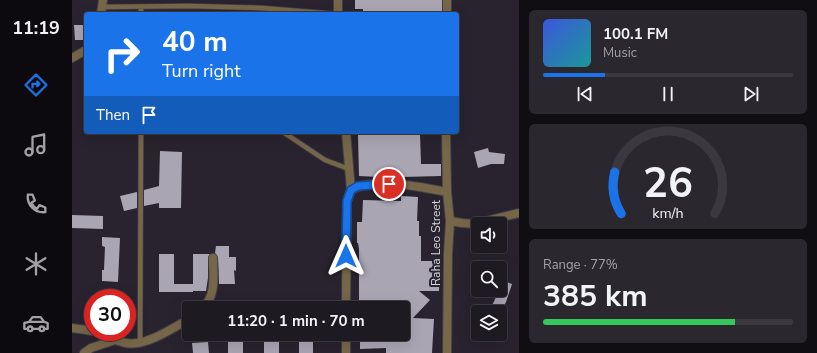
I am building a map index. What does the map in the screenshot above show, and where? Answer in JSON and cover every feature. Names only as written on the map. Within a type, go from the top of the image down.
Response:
[{"type":"street","points":[[338,0],[338,12]]},
{"type":"street","points":[[447,0],[447,12]]},
{"type":"street","points":[[72,58],[84,52]]},
{"type":"street","points":[[346,134],[351,190],[347,201],[346,301]]},
{"type":"street","name":"Raha Leo Street","points":[[446,134],[447,192],[450,221],[448,254],[448,353]]},
{"type":"street","points":[[351,190],[358,186],[374,184],[404,184],[447,192]]},
{"type":"street","points":[[450,221],[474,224],[519,213]]},
{"type":"street","points":[[210,301],[212,294],[213,258]]},
{"type":"street","points":[[119,341],[140,343],[182,323]]},
{"type":"street","points":[[72,328],[84,330]]},
{"type":"street","points":[[84,353],[91,348],[112,341]]},
{"type":"street","points":[[346,341],[346,353]]},
{"type":"lane","points":[[102,7],[188,6],[262,8],[311,12]]},
{"type":"lane","points":[[141,7],[141,12]]},
{"type":"lane","points":[[140,343],[142,134]]},
{"type":"lane","points":[[286,134],[325,160],[349,170]]},
{"type":"building","points":[[355,0],[442,0],[442,11],[363,11],[363,9],[355,9]]},
{"type":"building","points":[[74,25],[84,25],[84,40],[75,40]]},
{"type":"building","points":[[420,134],[421,164],[441,164],[441,176],[402,177],[379,174],[379,177],[359,176],[358,135]]},
{"type":"building","points":[[488,148],[489,152],[505,154],[504,164],[491,164],[478,168],[474,152]]},
{"type":"building","points":[[160,151],[182,152],[181,208],[159,208],[159,203],[144,206],[144,190],[159,186]]},
{"type":"building","points":[[137,192],[137,208],[124,211],[120,196]]},
{"type":"building","points":[[401,196],[418,197],[417,221],[419,221],[419,236],[421,236],[421,261],[440,261],[439,291],[419,291],[430,300],[413,318],[434,319],[432,353],[386,353],[386,348],[360,349],[360,341],[410,341],[410,301],[359,301],[359,249],[357,243],[357,222],[362,222],[363,200],[401,201]]},
{"type":"building","points":[[72,215],[103,216],[103,229],[72,228]]},
{"type":"building","points":[[102,237],[120,238],[118,282],[102,281],[105,247],[102,246]]},
{"type":"building","points":[[216,246],[229,246],[229,257],[236,257],[236,271],[234,270],[235,284],[219,284],[218,258],[215,253]]},
{"type":"building","points":[[159,254],[174,254],[174,284],[193,284],[193,292],[159,292]]},
{"type":"building","points":[[193,254],[210,254],[208,258],[208,278],[206,291],[193,291]]},
{"type":"building","points":[[507,282],[512,284],[504,305],[492,305],[496,297],[507,297]]},
{"type":"building","points":[[228,341],[243,341],[243,353],[228,353]]},
{"type":"building","points":[[264,341],[279,341],[279,353],[264,353]]},
{"type":"building","points":[[299,341],[313,341],[313,353],[299,353]]},
{"type":"building","points":[[208,342],[209,353],[193,353],[192,343]]},
{"type":"route","points":[[346,256],[347,201],[351,190],[358,186],[389,184]]}]
